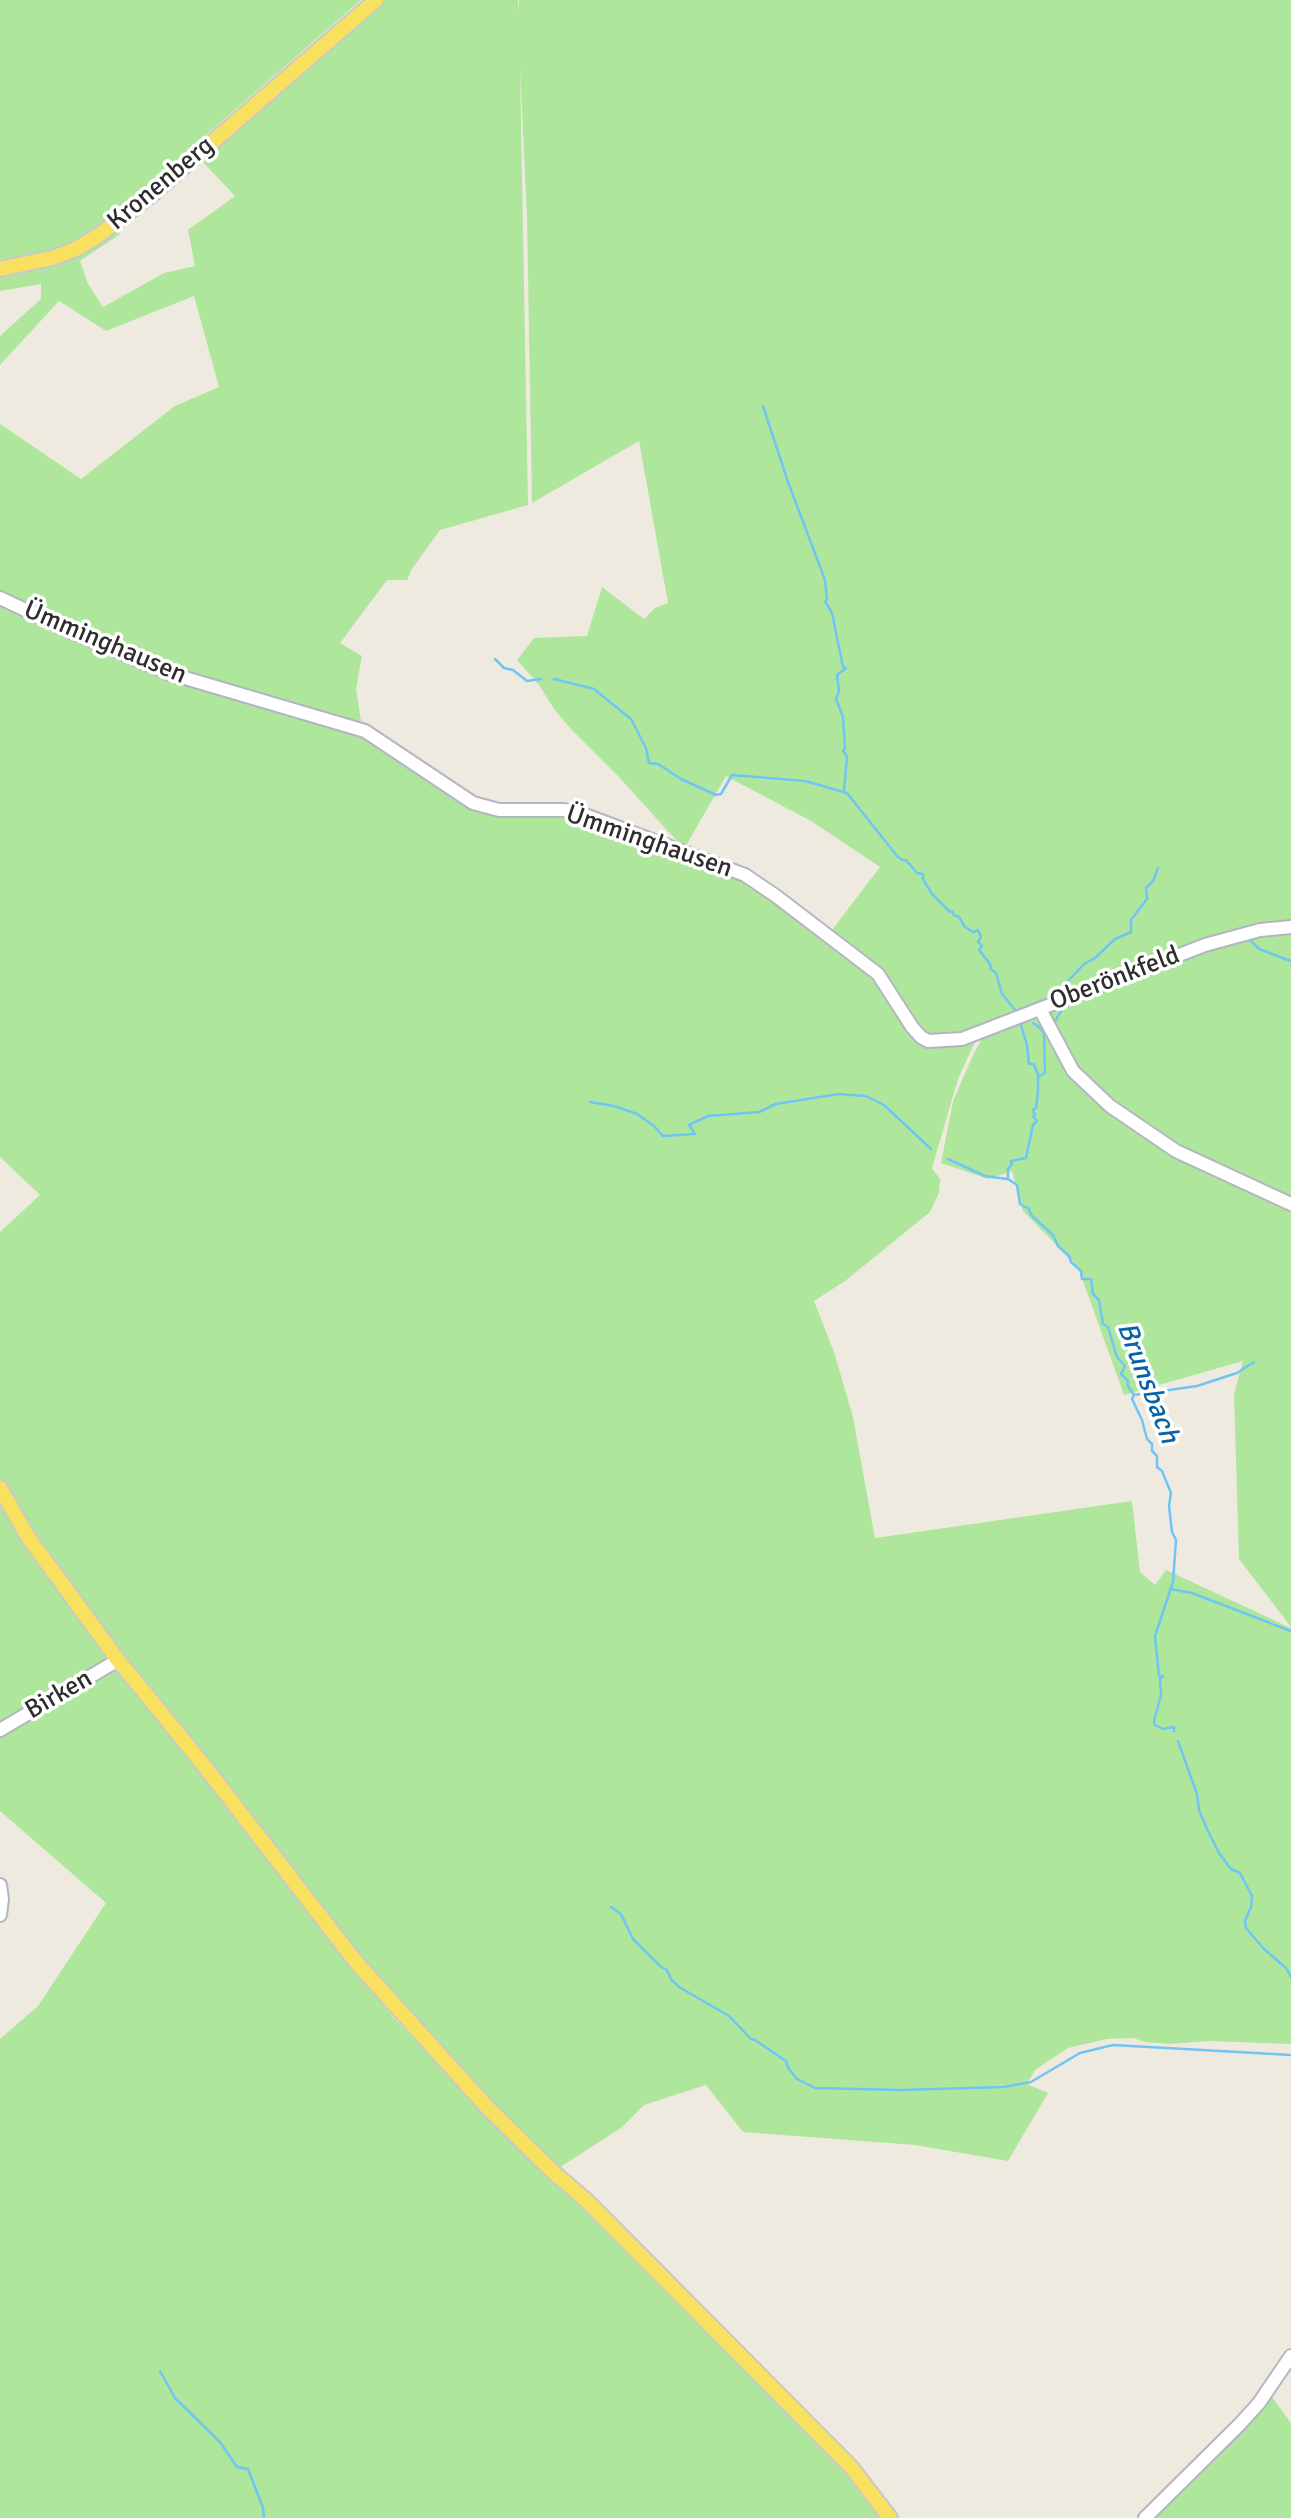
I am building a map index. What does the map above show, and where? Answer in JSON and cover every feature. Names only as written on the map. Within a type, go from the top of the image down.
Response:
[{"type":"main road","name":"Kronenberg","points":[[0,269],[52,258],[99,235],[155,192],[376,0]]},
{"type":"main road","points":[[0,1488],[28,1537],[118,1660],[185,1741],[356,1962],[487,2107],[587,2201],[851,2467],[890,2518]]},
{"type":"street","name":"Ümminghausen","points":[[0,597],[74,633],[168,673],[365,731],[473,803],[499,810],[564,810],[580,813],[746,875],[871,969],[887,986],[921,1037],[928,1041],[942,1042]]},
{"type":"street","name":"Oberönkfeld","points":[[942,1042],[962,1039],[1205,945],[1260,930],[1291,927]]},
{"type":"street","points":[[1040,1009],[1073,1071],[1110,1106],[1176,1151],[1291,1204]]},
{"type":"street","name":"Birken","points":[[0,1731],[118,1660]]},
{"type":"street","points":[[0,1885],[0,1915]]},
{"type":"street","points":[[1145,2518],[1253,2410],[1291,2356]]},
{"type":"green space","points":[[0,0],[361,0],[111,218],[80,240],[53,251],[0,262]]},
{"type":"green space","points":[[384,0],[518,0],[518,10],[519,0],[1291,0],[1291,925],[1260,928],[980,1031],[958,1079],[932,1168],[940,1179],[939,1193],[930,1212],[845,1281],[814,1301],[834,1352],[853,1417],[875,1538],[1132,1501],[1140,1572],[1155,1585],[1166,1570],[1291,1628],[1291,2044],[1209,2041],[1171,2044],[1144,2042],[1134,2038],[1107,2039],[1068,2048],[1035,2070],[1027,2084],[1048,2093],[1008,2161],[915,2145],[743,2132],[706,2085],[644,2105],[621,2128],[557,2169],[483,2094],[329,1921],[29,1529],[20,1537],[392,2016],[496,2126],[584,2209],[807,2430],[890,2518],[0,2518],[0,2039],[38,2006],[106,1903],[0,1811],[0,1232],[40,1195],[0,1157],[0,424],[81,479],[175,406],[219,387],[194,296],[106,331],[59,301],[0,365],[0,336],[41,299],[41,284],[0,291],[0,274],[76,254],[118,229],[120,234],[80,261],[88,284],[103,307],[164,273],[195,266],[188,230],[235,196],[200,159]],"holes":[[[520,68],[527,217],[532,503],[639,441],[668,603],[655,608],[644,619],[602,587],[587,636],[534,638],[517,660],[571,729],[684,849],[726,776],[811,821],[880,867],[829,934],[888,985],[730,868],[564,810],[473,803],[362,728],[356,689],[362,656],[340,643],[387,580],[407,580],[440,530],[528,505]]]},
{"type":"green space","points":[[1291,927],[1291,1204],[1176,1151],[1073,1071],[1040,1009],[1205,945]]},
{"type":"green space","points":[[1038,1012],[1105,1107],[1291,1206],[1291,1627],[1239,1559],[1234,1394],[1243,1361],[1124,1395],[1078,1267],[1023,1211],[1012,1171],[988,1179],[941,1163],[953,1101],[986,1032]]},
{"type":"green space","points":[[1269,2393],[1291,2423],[1291,2518],[1150,2518]]},
{"type":"waterway","points":[[763,406],[825,580],[825,601],[832,613],[843,667],[846,668],[837,675],[839,691],[836,699],[843,717],[843,751],[847,756],[844,791]]},
{"type":"waterway","points":[[495,659],[504,668],[513,670],[527,681],[541,679]]},
{"type":"waterway","points":[[554,679],[594,689],[631,719],[646,748],[649,763],[658,764],[681,779],[716,795],[721,794],[732,775],[805,781],[847,793],[897,856],[906,860],[917,873],[923,874],[932,894],[959,917],[965,927],[973,932],[978,930],[981,937],[978,942],[982,946],[979,950],[996,973],[1002,994],[1016,1011]]},
{"type":"waterway","points":[[1027,1007],[1054,996],[1084,964],[1095,958],[1115,939],[1131,932],[1131,920],[1147,899],[1146,888],[1153,881],[1158,868]]},
{"type":"waterway","points":[[1249,939],[1259,949],[1291,961]]},
{"type":"waterway","points":[[1055,1021],[1064,1006]]},
{"type":"waterway","name":"Brunsbach","points":[[1020,1022],[1029,1064],[1034,1064],[1038,1075],[1036,1108],[1033,1110],[1037,1121],[1033,1125],[1026,1158],[1011,1161],[1008,1179],[1017,1185],[1020,1204],[1029,1209],[1031,1215],[1053,1235],[1058,1246],[1081,1271],[1082,1279],[1091,1279],[1093,1294],[1099,1300],[1103,1324],[1108,1327],[1117,1357],[1125,1366],[1121,1374],[1128,1381],[1134,1395],[1132,1399],[1147,1439],[1157,1456],[1157,1467],[1162,1471],[1171,1493],[1169,1506],[1172,1532],[1176,1540],[1173,1582],[1155,1636],[1159,1676],[1163,1676],[1160,1679],[1161,1695],[1154,1721],[1155,1725],[1163,1729],[1174,1727],[1174,1731]]},
{"type":"waterway","points":[[1033,1023],[1044,1033],[1045,1073],[1038,1077]]},
{"type":"waterway","points":[[590,1102],[637,1114],[663,1136],[695,1134],[689,1125],[708,1116],[759,1112],[776,1104],[839,1094],[866,1096],[884,1105],[931,1149]]},
{"type":"waterway","points":[[948,1159],[985,1176],[1007,1179]]},
{"type":"waterway","points":[[1134,1395],[1197,1386],[1237,1373],[1254,1362]]},
{"type":"waterway","points":[[1170,1589],[1192,1593],[1291,1631]]},
{"type":"waterway","name":"Brunsbach","points":[[1178,1741],[1207,1829],[1219,1853],[1231,1869],[1240,1873],[1252,1896],[1245,1921],[1246,1928],[1264,1949],[1286,1968],[1291,1977]]},
{"type":"waterway","points":[[611,1907],[621,1914],[633,1939],[667,1970],[679,1987],[729,2016],[751,2039],[786,2061],[797,2079],[815,2088],[900,2090],[1004,2087],[1031,2082],[1080,2053],[1113,2045],[1291,2055]]},
{"type":"waterway","points":[[160,2371],[175,2398],[220,2442],[237,2467],[248,2469],[263,2508],[264,2518]]}]
